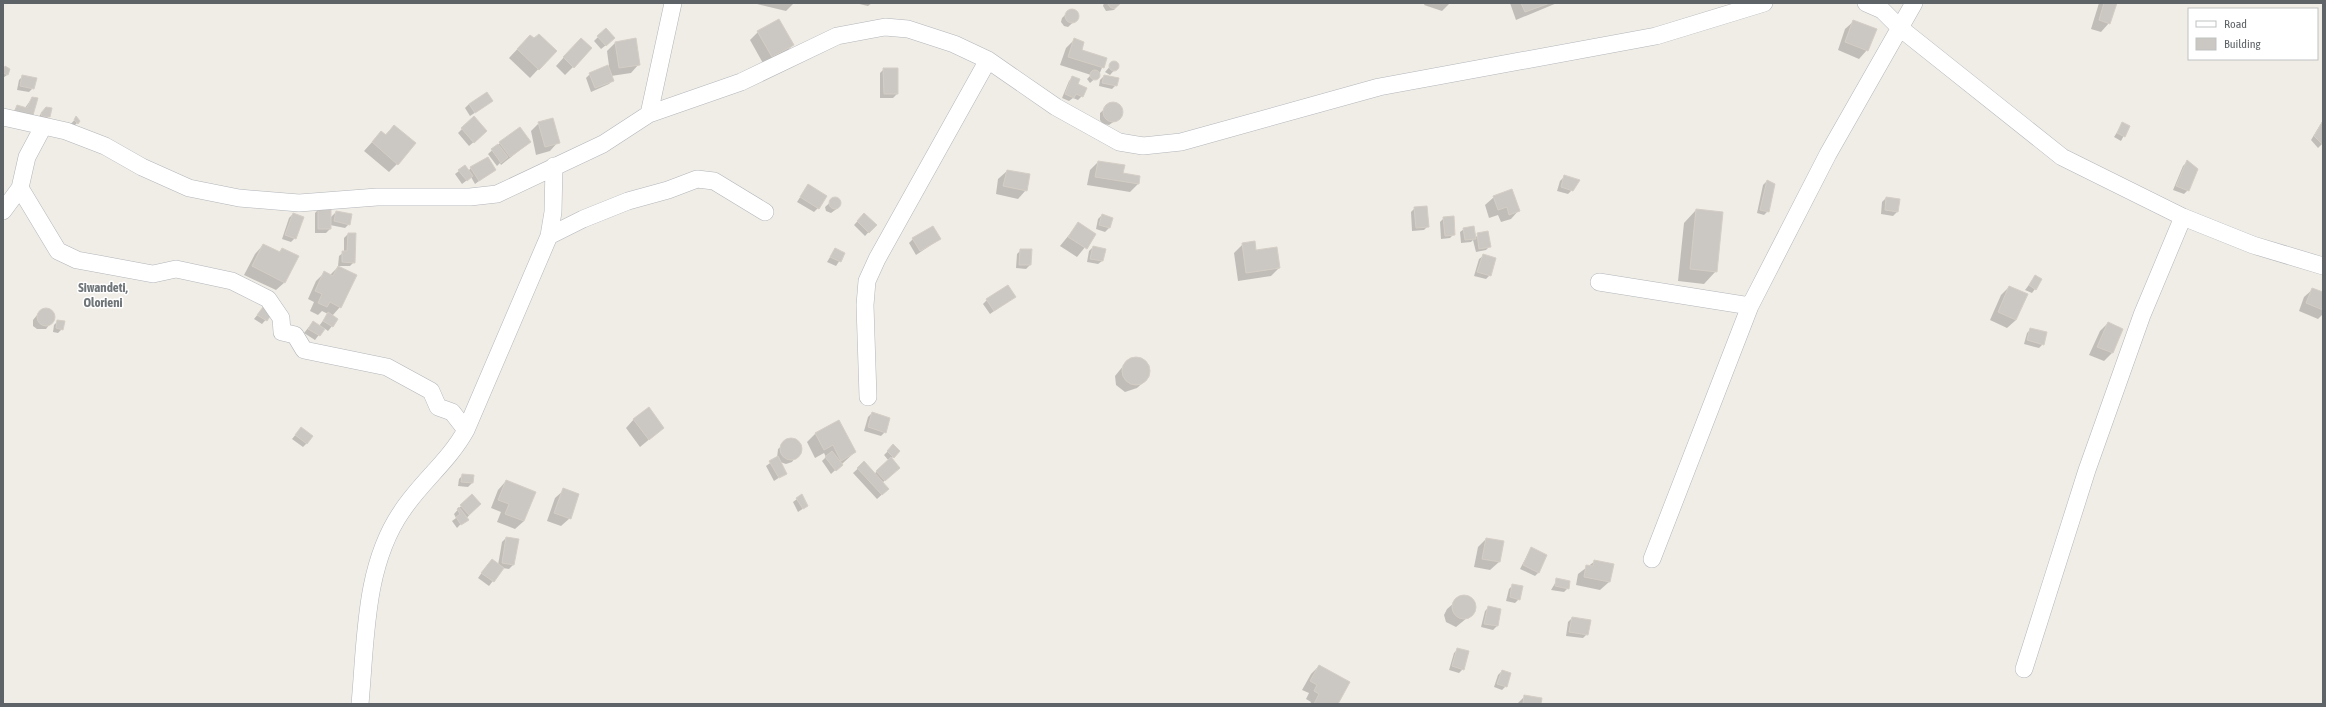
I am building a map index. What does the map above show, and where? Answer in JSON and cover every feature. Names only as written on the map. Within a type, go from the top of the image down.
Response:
[{"type":"street","points":[[649,114],[673,3]]},
{"type":"street","points":[[3,117],[66,132],[105,146],[142,167],[189,188],[239,198],[299,203],[377,197],[470,197],[497,194],[603,144],[649,114],[741,82],[837,36],[885,27],[908,29],[939,39],[988,60],[1056,106],[1119,142],[1143,146],[1181,142],[1379,87],[1656,36],[1764,3]]},
{"type":"street","points":[[1866,3],[1882,10],[1900,28],[2062,157],[2183,217],[2253,245],[2323,266]]},
{"type":"street","points":[[1652,559],[1750,306],[1828,154],[1880,60],[1914,3]]},
{"type":"street","points":[[868,397],[865,305],[867,281],[877,259],[988,60]]},
{"type":"street","points":[[3,211],[20,188],[27,157],[43,127]]},
{"type":"street","points":[[360,704],[369,607],[375,572],[386,539],[400,512],[413,494],[452,452],[466,430],[549,236],[553,212],[554,166]]},
{"type":"street","points":[[549,236],[583,219],[628,201],[668,190],[697,179],[714,181],[765,212]]},
{"type":"street","points":[[20,188],[58,251],[77,260],[153,274],[176,269],[232,281],[268,299],[281,318],[282,332],[295,335],[304,350],[387,367],[431,391],[438,407],[452,412],[466,430]]},
{"type":"street","points":[[2024,669],[2087,470],[2142,315],[2183,217]]},
{"type":"street","points":[[1600,282],[1750,306]]},
{"type":"building","points":[[1107,3],[1121,3],[1114,9]]},
{"type":"building","points":[[1521,3],[1550,3],[1525,12]]},
{"type":"building","points":[[2104,3],[2117,3],[2110,24],[2099,20]]},
{"type":"building","points":[[1069,9],[1075,9],[1079,13],[1079,19],[1075,23],[1069,23],[1065,19],[1065,13]]},
{"type":"building","points":[[779,19],[794,45],[772,57],[757,31]]},
{"type":"building","points":[[1853,20],[1877,29],[1868,51],[1845,42]]},
{"type":"building","points":[[606,28],[615,38],[606,46],[597,36]]},
{"type":"building","points":[[539,34],[557,51],[539,70],[517,49],[530,35],[534,38]]},
{"type":"building","points":[[581,38],[592,48],[574,68],[563,57]]},
{"type":"building","points":[[636,38],[640,65],[619,68],[615,42]]},
{"type":"building","points":[[1074,38],[1084,42],[1082,50],[1107,58],[1104,68],[1068,57]]},
{"type":"building","points":[[1112,61],[1116,61],[1118,62],[1118,70],[1112,71],[1109,68],[1109,64]]},
{"type":"building","points":[[608,65],[614,81],[595,88],[589,73]]},
{"type":"building","points":[[5,66],[10,69],[8,75],[3,73]]},
{"type":"building","points":[[883,68],[898,68],[898,94],[884,94]]},
{"type":"building","points":[[1095,70],[1100,75],[1095,80],[1090,75]]},
{"type":"building","points":[[22,75],[37,78],[34,89],[20,86]]},
{"type":"building","points":[[1104,75],[1119,78],[1117,86],[1102,83]]},
{"type":"building","points":[[1072,76],[1080,79],[1078,84],[1087,88],[1083,97],[1076,94],[1074,98],[1065,94]]},
{"type":"building","points":[[487,92],[493,101],[475,113],[469,104]]},
{"type":"building","points":[[32,97],[38,98],[31,122],[13,115],[17,105],[27,108]]},
{"type":"building","points":[[1113,102],[1120,105],[1123,112],[1120,119],[1113,122],[1106,119],[1103,112],[1106,105]]},
{"type":"building","points":[[46,107],[52,108],[50,117],[42,117],[41,113]]},
{"type":"building","points":[[76,116],[80,121],[78,124],[74,120]]},
{"type":"building","points":[[474,116],[487,131],[474,143],[461,128]]},
{"type":"building","points":[[553,118],[560,143],[545,147],[538,122]]},
{"type":"building","points":[[2323,121],[2323,145],[2314,136]]},
{"type":"building","points":[[2122,122],[2130,126],[2125,137],[2117,133]]},
{"type":"building","points":[[394,125],[416,143],[398,165],[372,142],[381,131],[386,135]]},
{"type":"building","points":[[520,127],[531,142],[510,157],[499,142]]},
{"type":"building","points":[[498,144],[508,157],[501,163],[491,149]]},
{"type":"building","points":[[488,157],[496,170],[479,181],[470,167]]},
{"type":"building","points":[[2187,160],[2198,169],[2189,191],[2176,186]]},
{"type":"building","points":[[1098,161],[1125,165],[1123,173],[1140,176],[1139,184],[1095,177]]},
{"type":"building","points":[[465,165],[473,176],[467,181],[458,170]]},
{"type":"building","points":[[1007,170],[1030,174],[1027,191],[1003,186]]},
{"type":"building","points":[[1564,175],[1580,180],[1573,191],[1561,187]]},
{"type":"building","points":[[1767,180],[1775,184],[1769,212],[1760,210]]},
{"type":"building","points":[[808,184],[827,196],[819,209],[800,197]]},
{"type":"building","points":[[1512,189],[1520,211],[1509,215],[1507,207],[1498,210],[1493,196]]},
{"type":"building","points":[[837,197],[840,198],[840,208],[833,209],[830,208],[829,201],[830,198]]},
{"type":"building","points":[[1886,197],[1900,199],[1898,212],[1885,210]]},
{"type":"building","points":[[1427,206],[1429,227],[1416,228],[1414,207]]},
{"type":"building","points":[[318,208],[331,208],[331,229],[318,229]]},
{"type":"building","points":[[1696,209],[1723,212],[1717,272],[1690,269]]},
{"type":"building","points":[[336,211],[352,214],[350,225],[334,221]]},
{"type":"building","points":[[293,213],[304,217],[296,239],[285,235]]},
{"type":"building","points":[[864,213],[877,225],[869,233],[857,221]]},
{"type":"building","points":[[1102,214],[1113,218],[1110,228],[1099,225]]},
{"type":"building","points":[[1454,216],[1455,235],[1445,236],[1443,217]]},
{"type":"building","points":[[1078,222],[1096,234],[1087,249],[1068,237]]},
{"type":"building","points":[[933,226],[941,239],[920,251],[912,238]]},
{"type":"building","points":[[1474,226],[1476,239],[1465,240],[1463,228]]},
{"type":"building","points":[[1488,231],[1491,247],[1479,249],[1477,233]]},
{"type":"building","points":[[348,233],[356,233],[355,263],[342,262],[342,251],[347,251]]},
{"type":"building","points":[[1255,241],[1256,250],[1277,247],[1280,268],[1246,273],[1242,243]]},
{"type":"building","points":[[263,244],[280,252],[282,248],[299,256],[285,283],[252,266]]},
{"type":"building","points":[[1093,246],[1106,249],[1103,261],[1090,259]]},
{"type":"building","points":[[835,248],[845,253],[841,262],[830,257]]},
{"type":"building","points":[[1020,249],[1032,249],[1031,265],[1019,265]]},
{"type":"building","points":[[1483,254],[1496,258],[1491,276],[1477,272]]},
{"type":"building","points":[[338,266],[357,275],[341,308],[330,302],[327,307],[318,303],[322,294],[315,291],[324,271],[333,276]]},
{"type":"building","points":[[2035,275],[2042,279],[2036,290],[2029,285]]},
{"type":"building","points":[[1008,285],[1016,297],[994,311],[986,299]]},
{"type":"building","points":[[2009,286],[2028,294],[2016,320],[1998,312]]},
{"type":"building","points":[[2312,288],[2323,292],[2323,310],[2306,303]]},
{"type":"building","points":[[263,307],[272,313],[267,321],[257,315]]},
{"type":"building","points":[[42,308],[50,308],[55,313],[53,324],[50,326],[42,326],[37,321],[37,313]]},
{"type":"building","points":[[328,312],[338,319],[333,327],[323,321]]},
{"type":"building","points":[[57,320],[65,321],[63,330],[56,328]]},
{"type":"building","points":[[313,321],[325,329],[320,336],[308,329]]},
{"type":"building","points":[[2108,322],[2123,329],[2113,353],[2097,347]]},
{"type":"building","points":[[2030,328],[2047,332],[2044,345],[2027,340]]},
{"type":"building","points":[[1136,357],[1146,361],[1150,371],[1146,381],[1136,385],[1126,381],[1122,371],[1126,361]]},
{"type":"building","points":[[649,407],[664,428],[649,440],[633,419]]},
{"type":"building","points":[[872,412],[890,418],[886,433],[868,427]]},
{"type":"building","points":[[839,420],[856,452],[841,461],[833,445],[824,450],[815,433]]},
{"type":"building","points":[[301,427],[313,436],[307,444],[295,435]]},
{"type":"building","points":[[791,438],[799,441],[802,449],[799,457],[791,460],[783,457],[780,449],[783,441]]},
{"type":"building","points":[[893,444],[900,451],[894,458],[887,451]]},
{"type":"building","points":[[832,451],[843,465],[836,471],[825,457]]},
{"type":"building","points":[[778,456],[787,474],[779,478],[769,461]]},
{"type":"building","points":[[891,457],[900,468],[885,481],[876,471]]},
{"type":"building","points":[[864,461],[889,489],[882,495],[857,468]]},
{"type":"building","points":[[462,474],[474,475],[473,483],[461,482]]},
{"type":"building","points":[[506,480],[536,492],[524,521],[505,514],[509,504],[498,500]]},
{"type":"building","points":[[563,488],[579,494],[571,519],[554,513]]},
{"type":"building","points":[[472,494],[481,504],[469,515],[460,505]]},
{"type":"building","points":[[802,494],[808,506],[803,509],[796,498]]},
{"type":"building","points":[[459,507],[469,520],[461,525],[456,517],[460,514],[457,509]]},
{"type":"building","points":[[506,537],[519,539],[514,565],[502,563]]},
{"type":"building","points":[[1486,538],[1504,541],[1500,562],[1482,559]]},
{"type":"building","points":[[1531,547],[1547,555],[1539,573],[1523,565]]},
{"type":"building","points":[[492,559],[504,568],[494,582],[481,573]]},
{"type":"building","points":[[1594,560],[1614,564],[1610,582],[1584,577],[1586,565],[1593,566]]},
{"type":"building","points":[[1556,578],[1570,581],[1569,589],[1555,586]]},
{"type":"building","points":[[1512,584],[1523,586],[1520,600],[1510,597]]},
{"type":"building","points":[[1464,595],[1472,599],[1476,607],[1472,615],[1464,619],[1456,615],[1452,607],[1456,599]]},
{"type":"building","points":[[1488,606],[1501,609],[1498,626],[1484,624]]},
{"type":"building","points":[[1572,617],[1591,620],[1588,635],[1569,632]]},
{"type":"building","points":[[1457,648],[1469,651],[1464,670],[1452,666]]},
{"type":"building","points":[[1319,665],[1350,682],[1338,704],[1314,704],[1319,694],[1314,691],[1317,685],[1310,681]]},
{"type":"building","points":[[1502,670],[1511,673],[1507,687],[1497,684]]},
{"type":"building","points":[[1524,695],[1542,698],[1541,704],[1523,704]]},
{"type":"district","name":"Siwandeti, Olorieni","points":[[103,294]]}]
